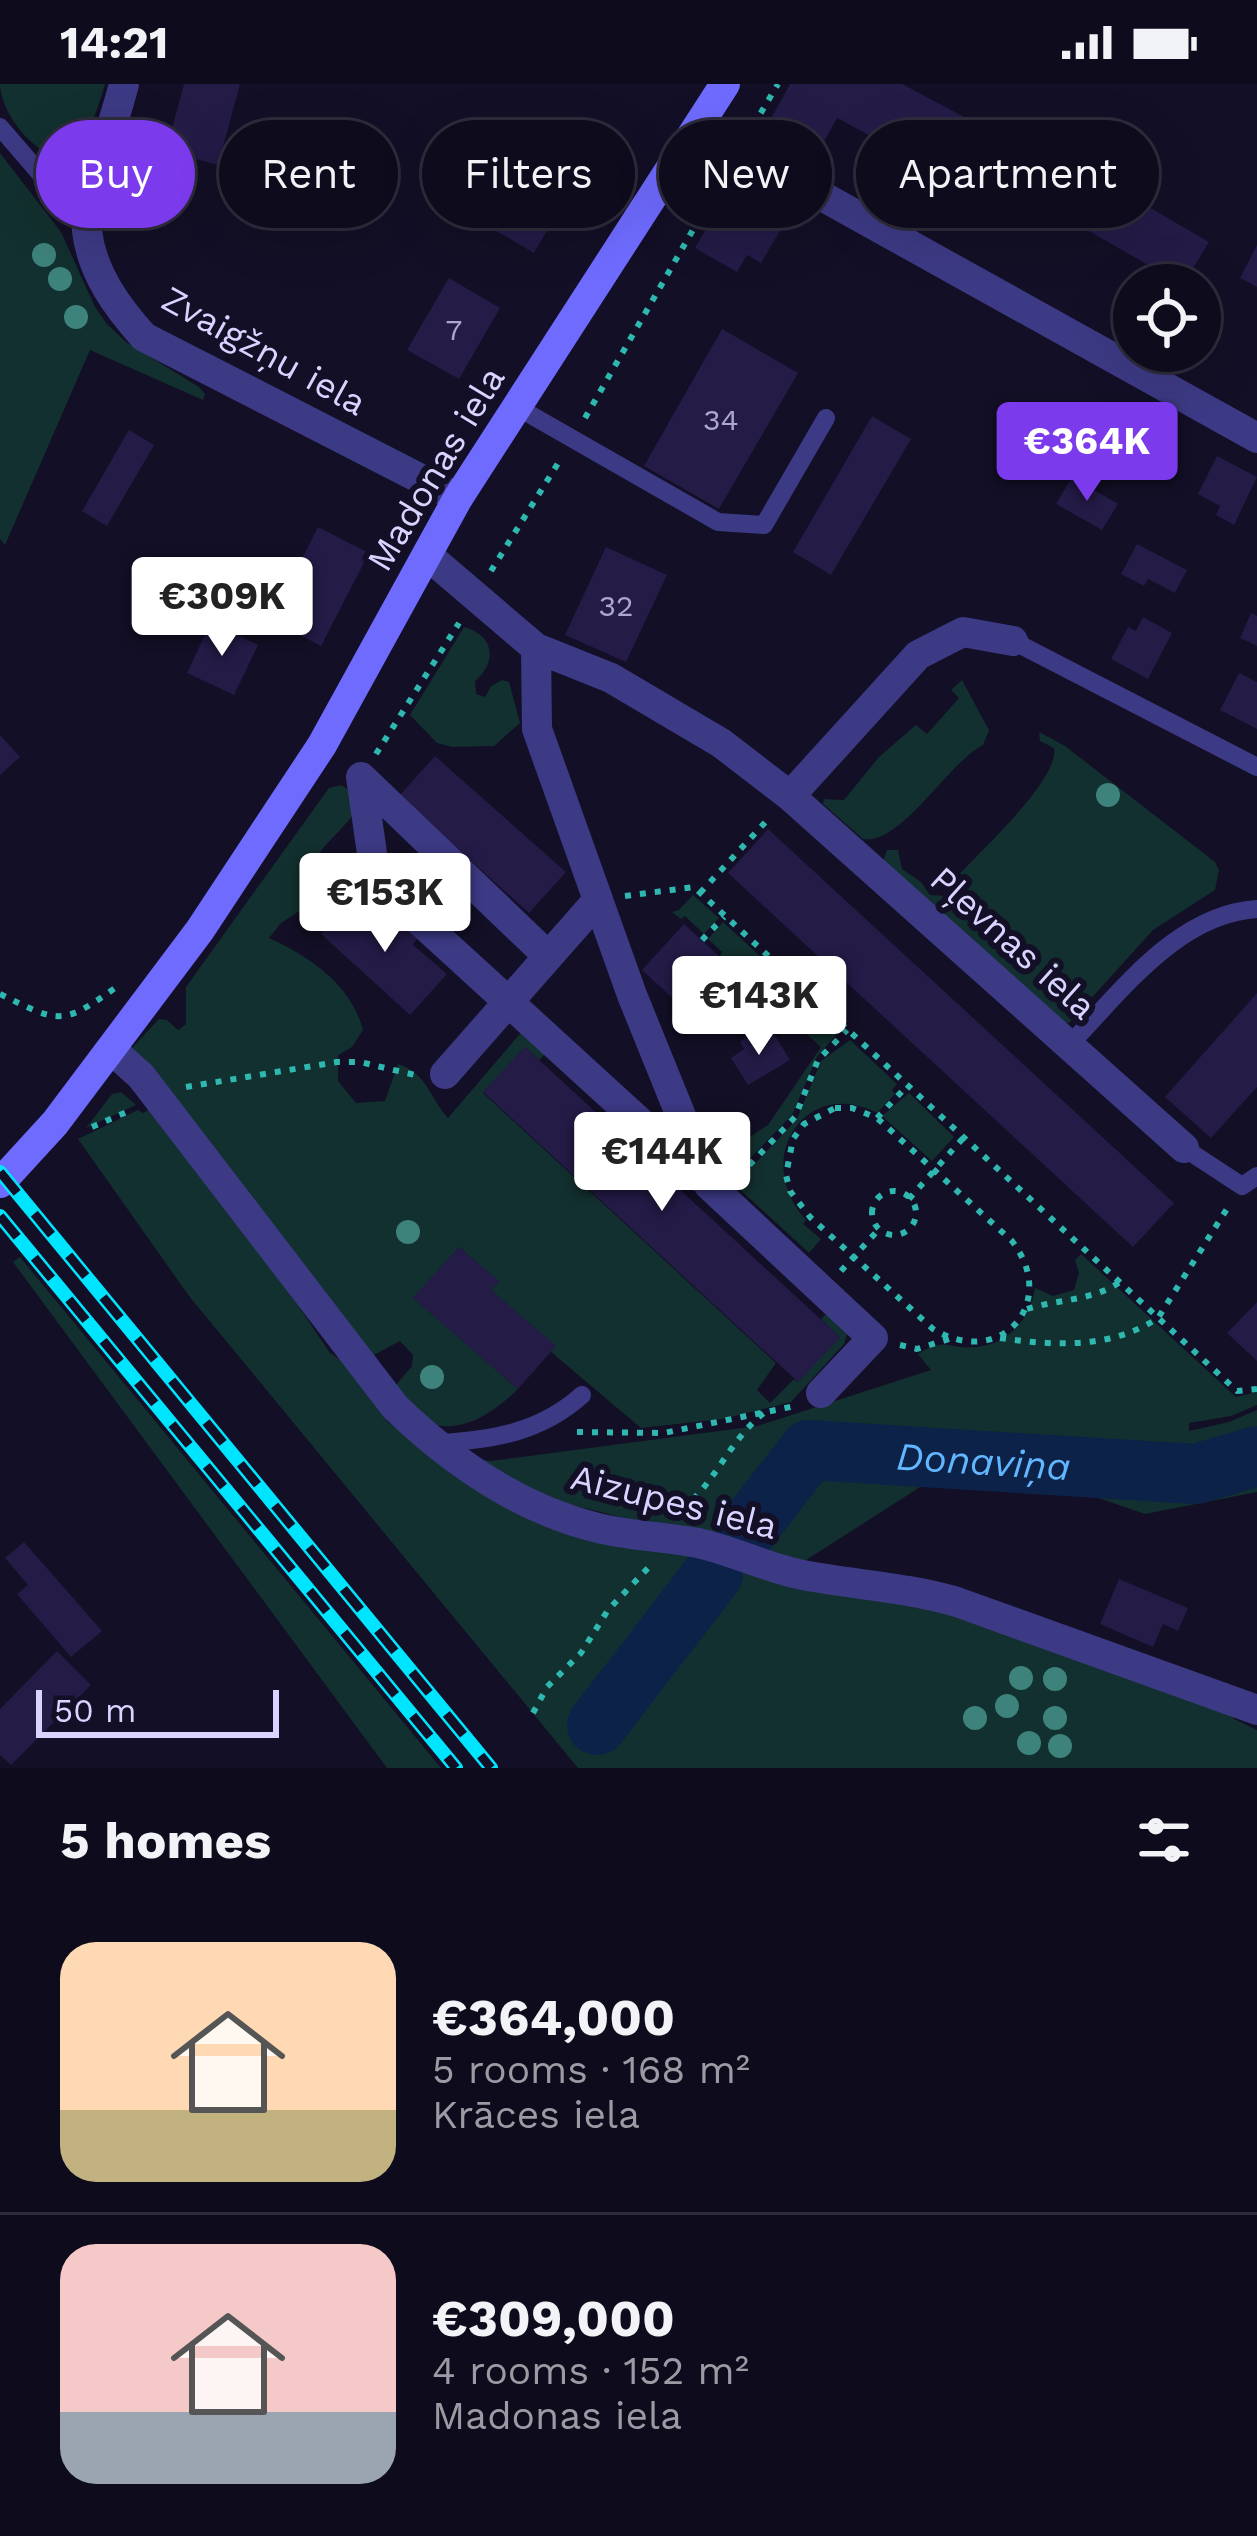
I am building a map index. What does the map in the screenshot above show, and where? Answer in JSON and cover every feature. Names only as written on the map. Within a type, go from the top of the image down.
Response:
[{"type":"main road","name":"Madonas iela","points":[[702,120],[725,84]]},
{"type":"main road","name":"Madonas iela","points":[[0,1183],[38,1144],[200,930],[322,745],[458,499],[659,187]]},
{"type":"street","points":[[115,120],[124,84]]},
{"type":"street","points":[[832,201],[1257,438]]},
{"type":"street","name":"Zvaigžņu iela","points":[[87,228],[115,305],[144,337],[458,499]]},
{"type":"street","name":"Pļevnas iela","points":[[427,556],[536,648],[611,678],[721,743],[790,796],[1184,1148]]},
{"type":"street","points":[[790,796],[918,655],[964,632],[1013,641]]},
{"type":"street","points":[[536,648],[537,729],[598,900],[714,1191]]},
{"type":"street","points":[[322,745],[548,956]]},
{"type":"street","points":[[361,777],[376,881],[873,1338],[821,1393]]},
{"type":"street","points":[[445,1074],[598,900]]},
{"type":"street","name":"Aizupes iela","points":[[112,1050],[128,1060],[147,1102],[370,1378],[434,1443],[498,1487],[565,1518],[629,1534],[698,1544],[801,1575],[957,1601],[1257,1710]]},
{"type":"lane","points":[[0,128],[36,169]]},
{"type":"lane","points":[[517,407],[718,522],[764,525],[826,418]]},
{"type":"lane","points":[[1013,641],[1257,767]]},
{"type":"lane","points":[[1069,1045],[1157,956],[1186,934],[1231,910],[1257,909]]},
{"type":"lane","points":[[1184,1148],[1249,1181]]},
{"type":"lane","points":[[434,1443],[526,1430],[552,1419],[582,1395]]},
{"type":"path","points":[[756,120],[778,84]]},
{"type":"path","points":[[572,440],[694,228]]},
{"type":"path","points":[[700,893],[790,796]]},
{"type":"path","points":[[598,900],[694,887],[1238,1391],[1257,1389]]},
{"type":"path","points":[[702,940],[725,916]]},
{"type":"path","points":[[0,994],[71,1017],[120,984]]},
{"type":"path","points":[[714,1191],[795,1117],[818,1060],[848,1029]]},
{"type":"path","points":[[84,1131],[147,1102],[238,1076],[337,1063],[382,1066],[421,1076],[445,1074]]},
{"type":"path","points":[[877,1118],[908,1085]]},
{"type":"path","points":[[950,1339],[797,1204],[786,1175],[787,1157],[793,1139],[818,1114],[852,1108],[877,1118],[1024,1257],[1030,1273],[1027,1309],[1016,1324],[994,1338]]},
{"type":"path","points":[[908,1199],[964,1137]]},
{"type":"path","points":[[873,1338],[917,1348],[950,1339],[1084,1343],[1120,1338],[1158,1318],[1249,1181]]},
{"type":"path","points":[[885,1192],[902,1192],[915,1204],[915,1222],[903,1234],[885,1234],[878,1228],[872,1224],[872,1205],[885,1192]]},
{"type":"path","points":[[823,1292],[878,1228]]},
{"type":"path","points":[[1027,1309],[1055,1300],[1091,1298],[1120,1282]]},
{"type":"path","points":[[526,1430],[664,1433],[797,1406],[821,1393]]},
{"type":"green space","points":[[0,84],[105,84],[92,120],[36,120],[36,145],[14,122]]},
{"type":"green space","points":[[0,153],[36,200],[36,228],[61,232],[107,324],[126,342],[205,394],[203,400],[90,350],[5,545],[0,539]]},
{"type":"green space","points":[[464,627],[482,636],[489,650],[487,666],[475,681],[476,694],[485,697],[491,686],[509,682],[520,723],[494,746],[437,743],[410,715]]},
{"type":"green space","points":[[962,680],[989,730],[983,745],[892,830],[863,839],[823,804],[824,799],[844,800],[879,757],[916,725],[927,734],[959,698],[951,690]]},
{"type":"green space","points":[[1039,732],[1065,746],[1215,862],[1219,870],[1215,890],[1153,930],[1069,1023],[1060,1024],[883,861],[887,850],[898,850],[902,869],[930,895],[948,896],[952,882],[1044,779],[1054,748],[1040,741]]},
{"type":"green space","points":[[341,785],[353,792],[358,808],[314,861],[307,906],[281,923],[269,938],[327,974],[357,1014],[363,1030],[352,1047],[338,1055],[338,1081],[356,1103],[385,1101],[398,1064],[422,1080],[448,1118],[524,1029],[548,1051],[539,1060],[525,1047],[483,1093],[776,1363],[757,1390],[770,1403],[794,1379],[798,1382],[839,1337],[821,1319],[829,1311],[848,1331],[844,1344],[791,1402],[722,1419],[641,1428],[551,1352],[555,1346],[491,1290],[498,1281],[459,1247],[414,1298],[518,1389],[473,1421],[432,1424],[409,1407],[396,1385],[412,1366],[413,1355],[400,1341],[372,1356],[130,1050],[159,1019],[178,1030],[186,1024],[186,987],[329,788]]},
{"type":"green space","points":[[693,895],[719,918],[704,934],[685,916],[681,919],[672,912]]},
{"type":"green space","points":[[723,922],[840,1030],[817,1057],[792,1115],[729,1180],[713,1161],[768,1125],[821,1047],[720,956],[722,952],[708,939]]},
{"type":"green space","points":[[850,1040],[897,1084],[892,1090],[895,1094],[877,1113],[851,1104],[828,1106],[808,1115],[794,1130],[785,1150],[784,1172],[790,1196],[806,1220],[803,1224],[821,1239],[809,1253],[735,1185],[797,1119],[821,1061]]},
{"type":"green space","points":[[121,1092],[136,1105],[86,1128],[112,1094]]},
{"type":"green space","points":[[909,1093],[954,1137],[932,1161],[882,1116]]},
{"type":"green space","points":[[150,1109],[330,1353],[344,1362],[388,1422],[463,1477],[915,1600],[1230,1710],[1234,1719],[1257,1730],[1257,1768],[578,1768],[189,1296],[78,1139],[138,1110]]},
{"type":"green space","points":[[1081,1254],[1236,1397],[1257,1392],[1257,1405],[1231,1416],[1189,1423],[1189,1431],[1257,1410],[1257,1492],[1145,1514],[1037,1477],[942,1473],[800,1564],[585,1508],[553,1505],[479,1459],[757,1426],[931,1370],[918,1354],[942,1345],[976,1347],[998,1341],[1023,1320],[1035,1288],[1053,1296],[1074,1290],[1079,1273],[1075,1260]]},
{"type":"green space","points":[[20,1257],[441,1768],[387,1768],[13,1262]]},
{"type":"building","points":[[184,84],[240,84],[230,120],[219,120],[218,165],[195,159],[195,120],[174,120]]},
{"type":"building","points":[[790,84],[902,84],[970,120],[856,120],[856,128],[837,118],[832,127],[832,120],[770,120]]},
{"type":"building","points":[[1159,213],[1209,242],[1196,264],[1146,264],[1084,228],[1159,228]]},
{"type":"building","points":[[491,228],[549,228],[534,253]]},
{"type":"building","points":[[707,228],[782,228],[761,263],[747,255],[737,272],[695,248]]},
{"type":"building","points":[[1257,245],[1257,287],[1240,278]]},
{"type":"building","points":[[449,278],[500,308],[459,379],[407,350]]},
{"type":"building","points":[[722,329],[798,373],[719,509],[644,466]]},
{"type":"building","points":[[1112,403],[1151,425],[1144,438],[1153,443],[1138,470],[1090,443]]},
{"type":"building","points":[[872,416],[911,439],[831,575],[793,552]]},
{"type":"building","points":[[129,430],[154,445],[107,526],[82,511]]},
{"type":"building","points":[[1217,456],[1257,477],[1234,525],[1216,515],[1220,506],[1198,494]]},
{"type":"building","points":[[1072,477],[1118,504],[1102,530],[1056,504]]},
{"type":"building","points":[[318,527],[369,553],[321,646],[271,620]]},
{"type":"building","points":[[1137,544],[1187,570],[1175,593],[1148,579],[1144,586],[1121,574]]},
{"type":"building","points":[[606,547],[667,575],[626,662],[565,635]]},
{"type":"building","points":[[1251,613],[1257,616],[1257,646],[1240,638]]},
{"type":"building","points":[[1143,617],[1172,633],[1148,679],[1111,659],[1128,627],[1136,631]]},
{"type":"building","points":[[211,622],[258,645],[234,695],[187,673]]},
{"type":"building","points":[[1239,673],[1257,682],[1257,729],[1220,710]]},
{"type":"building","points":[[0,735],[20,757],[0,775]]},
{"type":"building","points":[[435,756],[566,872],[529,913],[399,796]]},
{"type":"building","points":[[768,829],[1174,1203],[1133,1247],[728,873]]},
{"type":"building","points":[[355,896],[395,932],[404,922],[419,935],[413,945],[447,974],[410,1015],[321,934]]},
{"type":"building","points":[[684,924],[719,956],[677,1002],[642,970]]},
{"type":"building","points":[[1257,993],[1257,1087],[1211,1138],[1165,1097]]},
{"type":"building","points":[[754,1033],[760,1042],[774,1034],[790,1060],[748,1085],[731,1058],[744,1049],[740,1042]]},
{"type":"building","points":[[525,1047],[840,1337],[798,1382],[483,1092]]},
{"type":"building","points":[[459,1247],[499,1281],[491,1290],[556,1346],[518,1389],[413,1298]]},
{"type":"building","points":[[1257,1302],[1257,1361],[1227,1333]]},
{"type":"building","points":[[24,1542],[102,1631],[71,1657],[17,1594],[28,1585],[5,1558]]},
{"type":"building","points":[[1119,1579],[1188,1608],[1178,1631],[1163,1624],[1153,1647],[1100,1624]]},
{"type":"building","points":[[57,1651],[91,1685],[11,1765],[0,1755],[0,1709]]},
{"type":"waterway","name":"Donaviņa","points":[[747,1530],[809,1450],[1196,1474],[1257,1456]]},
{"type":"waterway","name":"Donaviņa","points":[[597,1725],[713,1574]]},
{"type":"railway","points":[[0,1172],[491,1768]]},
{"type":"railway","points":[[0,1216],[456,1768]]}]
